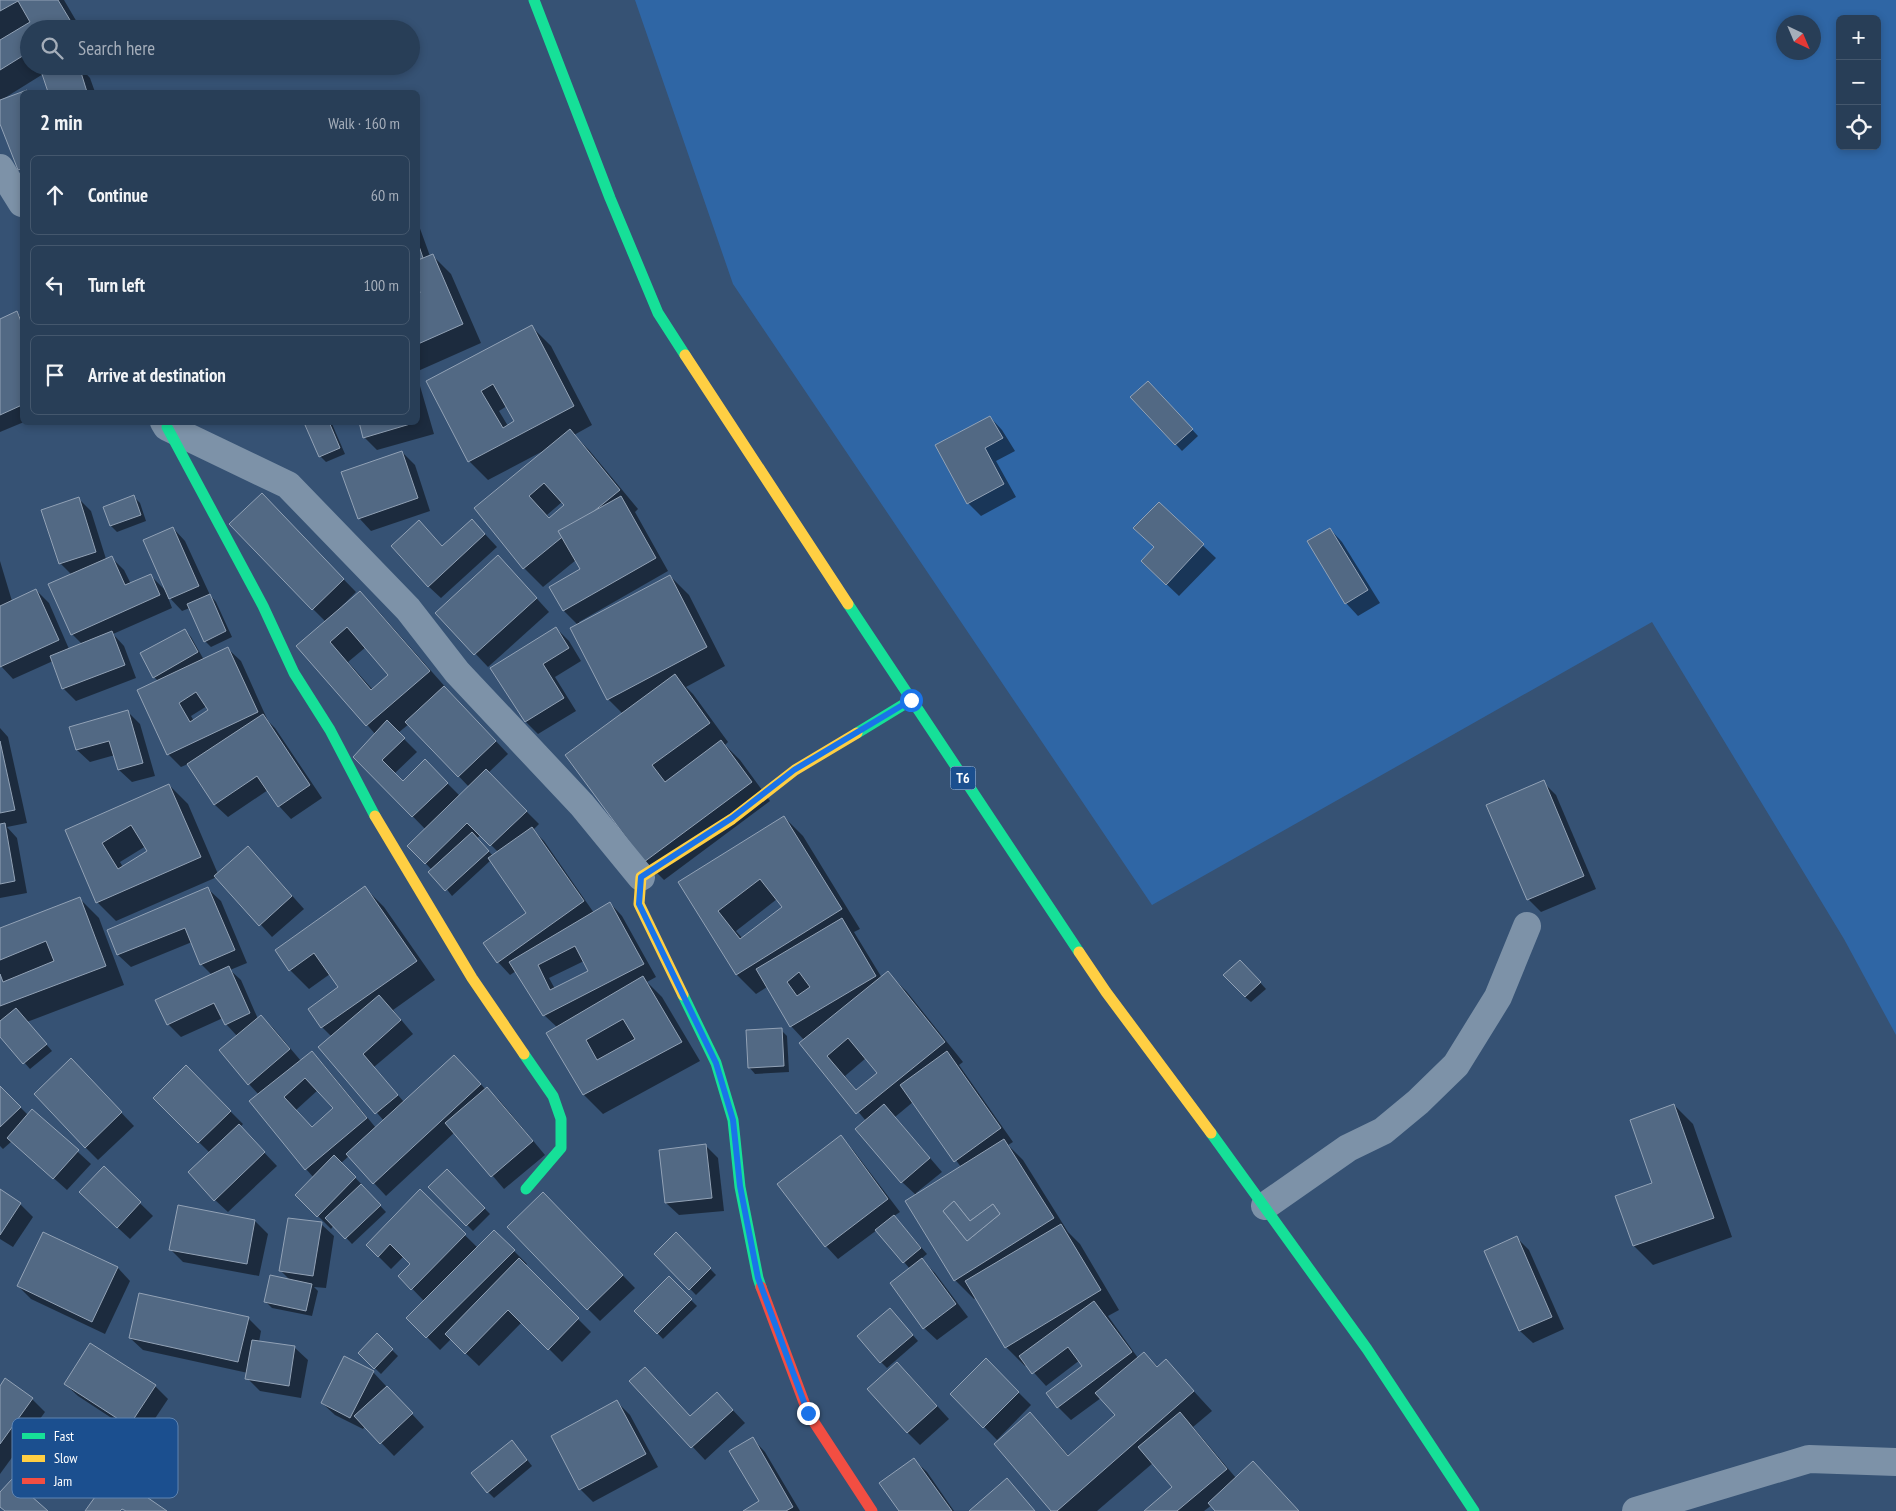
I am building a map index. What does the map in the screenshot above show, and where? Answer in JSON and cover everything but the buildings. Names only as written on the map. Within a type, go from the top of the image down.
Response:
[{"type":"main road","name":"T6","points":[[534,0],[610,198],[658,313],[740,441],[1106,992],[1265,1206],[1367,1349],[1474,1511]]},
{"type":"main road","points":[[166,425],[263,606],[294,673],[330,730],[375,816],[472,978],[553,1096],[561,1119],[562,1148],[526,1189]]},
{"type":"main road","points":[[872,1511],[808,1413],[758,1278],[740,1186],[733,1120],[716,1063],[639,904],[641,877],[732,818],[794,770],[911,700]]},
{"type":"street","points":[[0,168],[20,200]]},
{"type":"street","points":[[166,425],[288,485],[408,608],[457,672],[582,805],[641,877]]},
{"type":"street","points":[[1265,1206],[1348,1148],[1383,1131],[1418,1102],[1456,1065],[1498,997],[1527,926]]},
{"type":"street","points":[[1636,1511],[1810,1459],[1896,1462]]},
{"type":"shaded area","points":[[635,0],[1896,0],[1896,1035],[1844,939],[1652,622],[1152,905],[733,284]]},
{"type":"traffic: fast","points":[[534,0],[610,198],[658,313],[685,355]]},
{"type":"traffic: fast","points":[[167,427],[263,606],[294,673],[330,730],[375,816]]},
{"type":"traffic: fast","points":[[848,604],[1079,952]]},
{"type":"traffic: fast","points":[[857,733],[911,700]]},
{"type":"traffic: fast","points":[[683,995],[716,1063],[733,1120],[740,1187],[761,1287]]},
{"type":"traffic: fast","points":[[524,1054],[553,1096],[561,1119],[561,1148],[526,1189]]},
{"type":"traffic: fast","points":[[1211,1133],[1367,1349],[1474,1511]]},
{"type":"traffic: slow","points":[[685,355],[848,604]]},
{"type":"traffic: slow","points":[[683,995],[639,904],[641,877],[732,819],[795,770],[857,733]]},
{"type":"traffic: slow","points":[[375,816],[472,978],[524,1054]]},
{"type":"traffic: slow","points":[[1079,952],[1106,992],[1211,1133]]},
{"type":"traffic: jam","points":[[761,1287],[808,1413],[872,1511]]},
{"type":"route","points":[[808,1413],[758,1278],[740,1186],[733,1120],[716,1063],[639,904],[641,877],[732,818],[794,770],[911,700]]}]
